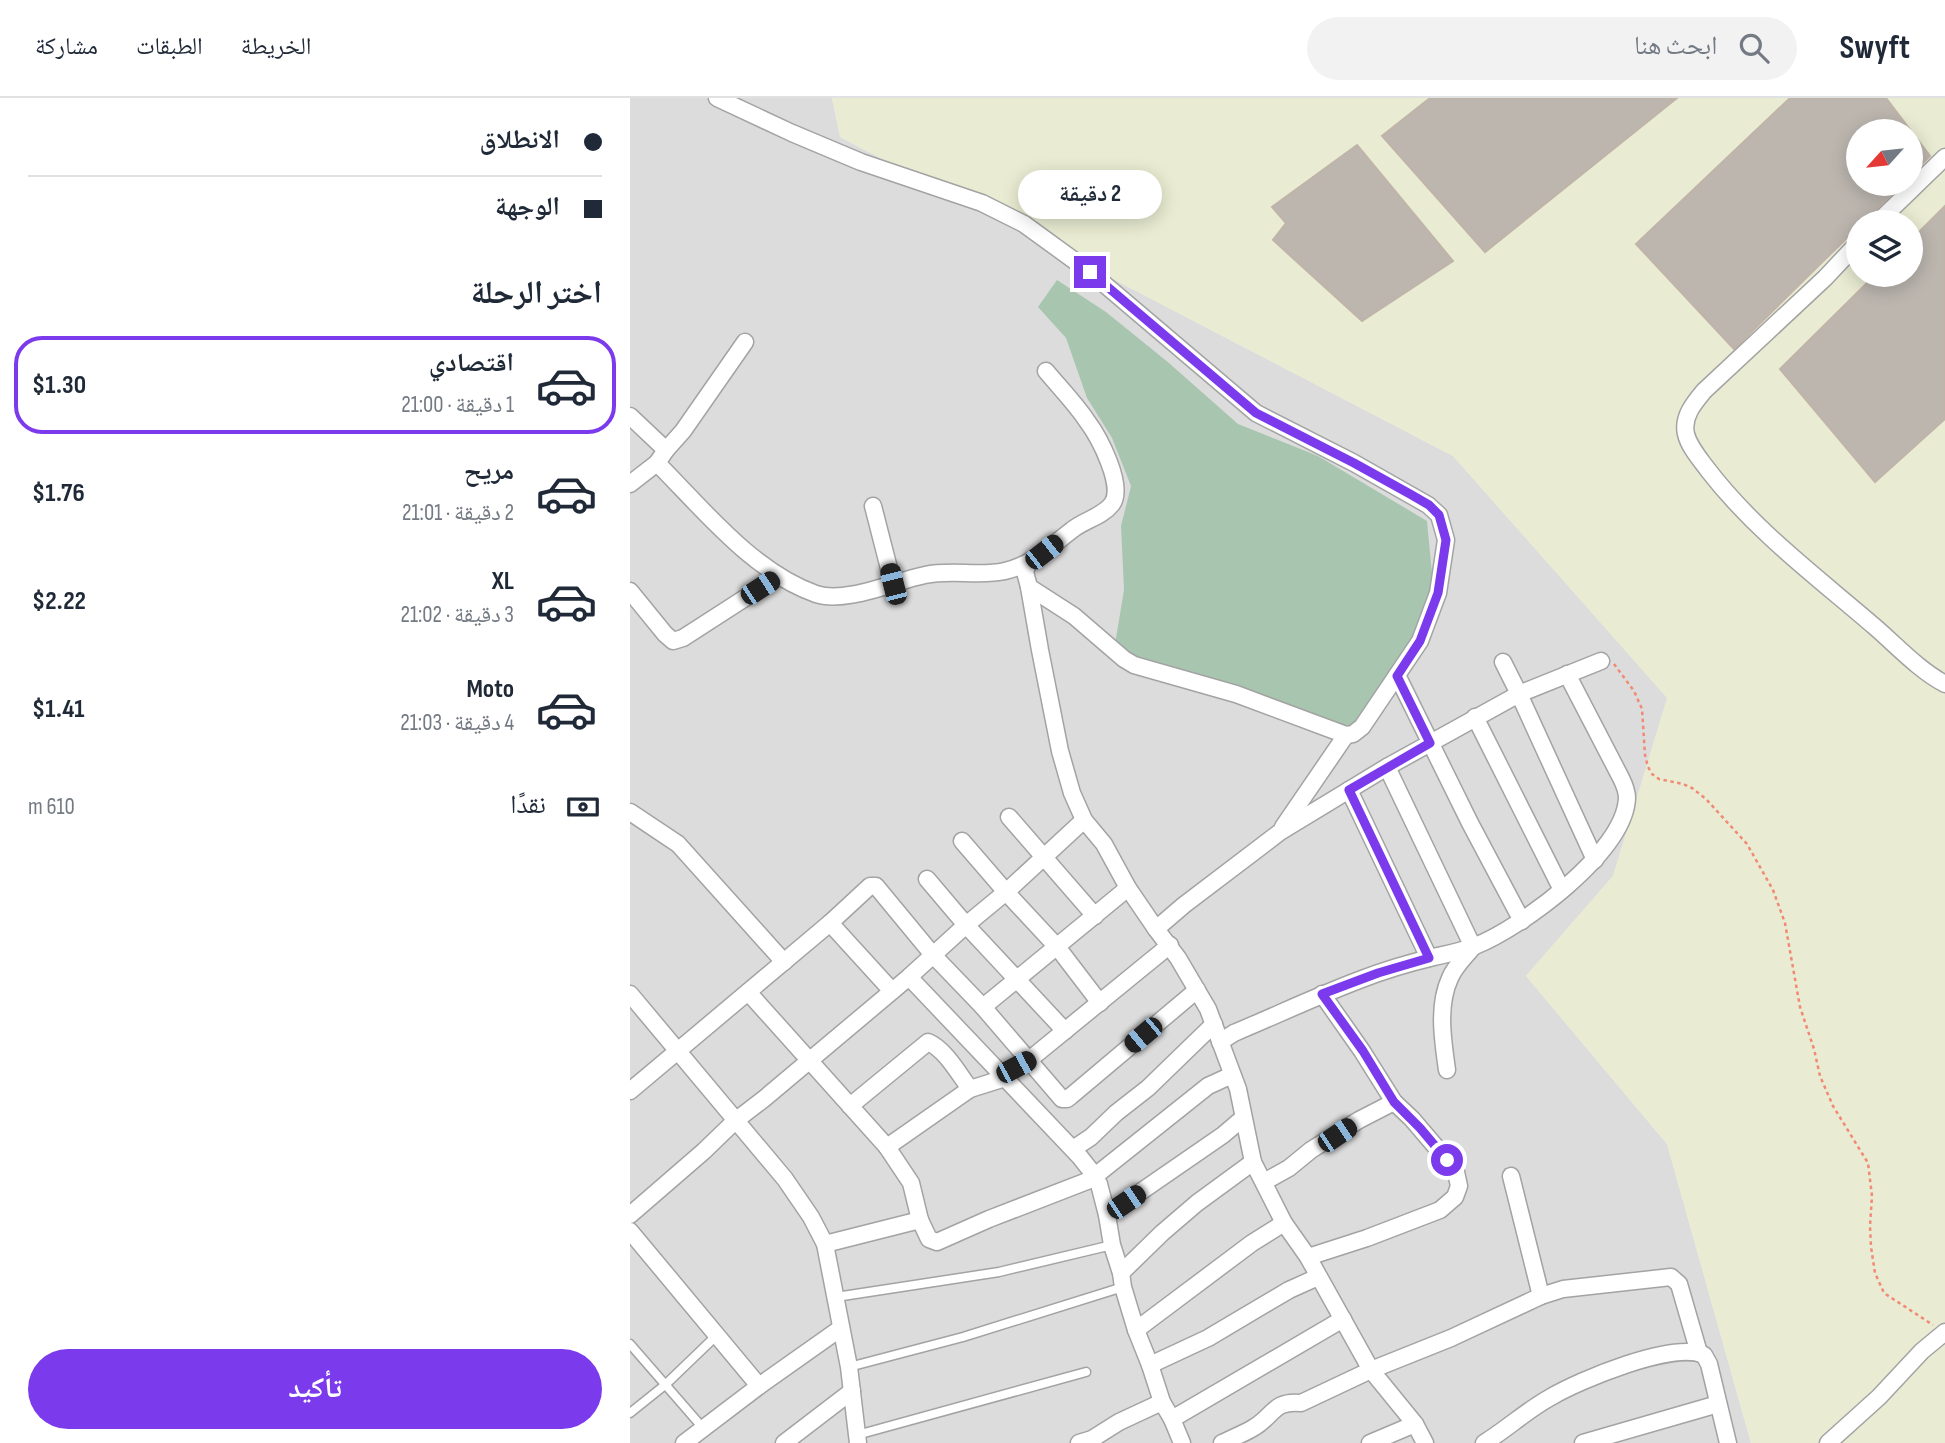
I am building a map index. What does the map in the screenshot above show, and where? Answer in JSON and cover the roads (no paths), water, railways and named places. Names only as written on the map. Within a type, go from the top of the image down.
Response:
[{"type":"street","points":[[717,98],[838,152],[982,203],[1024,224],[1100,281],[1256,413],[1354,463],[1429,505],[1439,515],[1446,540],[1438,593],[1420,641],[1363,727],[1346,735],[1280,832]]},
{"type":"street","points":[[1890,210],[1945,157]]},
{"type":"street","points":[[1846,256],[1704,391],[1688,413],[1685,422],[1686,437],[1713,476],[1775,541],[1917,664],[1945,684]]},
{"type":"street","points":[[630,484],[662,456],[683,431],[745,342]]},
{"type":"street","points":[[630,416],[739,545],[779,576],[818,595],[832,597],[866,592],[926,574],[995,573],[1028,564],[1076,527],[1112,504],[1116,492],[1114,476],[1089,423],[1046,372]]},
{"type":"street","points":[[873,506],[893,584]]},
{"type":"street","points":[[1028,564],[1025,572],[1060,751],[1072,793],[1084,820],[1104,844],[1128,888],[1170,945],[1201,995],[1238,1089],[1254,1162],[1284,1223],[1308,1258],[1371,1370],[1415,1424],[1425,1443]]},
{"type":"street","points":[[632,599],[673,641],[683,638],[779,576]]},
{"type":"street","points":[[1030,587],[1065,610],[1134,665],[1236,694],[1346,735]]},
{"type":"street","points":[[1156,929],[1280,832],[1387,767],[1519,694],[1601,661]]},
{"type":"street","points":[[1503,662],[1595,860]]},
{"type":"street","points":[[1220,1042],[1234,1033],[1322,994],[1378,973],[1473,947],[1500,935],[1562,890],[1595,860],[1619,824],[1627,800],[1621,778],[1567,674]]},
{"type":"street","points":[[1397,676],[1522,921]]},
{"type":"street","points":[[1475,717],[1562,890]]},
{"type":"street","points":[[1387,767],[1473,947]]},
{"type":"street","points":[[1349,790],[1429,958]]},
{"type":"street","points":[[630,812],[678,844],[784,962]]},
{"type":"street","points":[[1009,817],[1095,916]]},
{"type":"street","points":[[630,1215],[735,1121],[1006,892],[1084,820]]},
{"type":"street","points":[[962,841],[1058,948],[1100,1003]]},
{"type":"street","points":[[927,879],[1065,1031]]},
{"type":"street","points":[[630,1091],[830,923],[870,886],[876,886],[933,955],[983,1007],[1062,1099],[1067,1099],[1197,990]]},
{"type":"street","points":[[983,1007],[1128,888]]},
{"type":"street","points":[[830,923],[892,991]]},
{"type":"street","points":[[887,1147],[970,1089],[1004,1076],[1029,1060],[1170,945]]},
{"type":"street","points":[[1447,1070],[1443,1026],[1444,995],[1451,975],[1473,947]]},
{"type":"street","points":[[909,976],[1073,1149],[1095,1177],[1136,1330],[1162,1402],[1182,1443]]},
{"type":"street","points":[[748,992],[887,1147],[911,1182],[920,1220],[929,1239],[937,1242],[1095,1177],[1208,1086],[1232,1075]]},
{"type":"street","points":[[630,994],[785,1179],[811,1217],[825,1244],[849,1367],[858,1439]]},
{"type":"street","points":[[1308,1258],[1440,1210],[1455,1197],[1459,1186],[1456,1172],[1420,1128],[1394,1102],[1363,1051],[1322,994]]},
{"type":"street","points":[[1073,1149],[1148,1088],[1214,1024]]},
{"type":"street","points":[[850,1106],[928,1042],[946,1057],[970,1089]]},
{"type":"street","points":[[1264,1182],[1359,1120],[1394,1102]]},
{"type":"street","points":[[1107,1215],[1223,1136],[1243,1118]]},
{"type":"street","points":[[1122,1280],[1162,1233],[1197,1203],[1254,1162]]},
{"type":"street","points":[[1511,1176],[1541,1296]]},
{"type":"street","points":[[825,1244],[920,1220]]},
{"type":"street","points":[[1136,1330],[1284,1223]]},
{"type":"street","points":[[630,1231],[759,1385]]},
{"type":"street","points":[[1150,1365],[1208,1338],[1289,1290],[1318,1277]]},
{"type":"street","points":[[1222,1443],[1255,1427],[1280,1405],[1301,1403],[1541,1296],[1563,1289],[1671,1277],[1679,1284],[1699,1353]]},
{"type":"street","points":[[1172,1419],[1343,1319]]},
{"type":"street","points":[[684,1443],[759,1385],[841,1328]]},
{"type":"street","points":[[1828,1443],[1880,1398],[1922,1351],[1944,1332]]},
{"type":"street","points":[[1493,1441],[1548,1398],[1575,1383],[1654,1356],[1679,1352],[1699,1353],[1704,1355],[1709,1364],[1728,1443]]},
{"type":"street","points":[[784,1443],[852,1391]]},
{"type":"street","points":[[1079,1443],[1092,1439],[1119,1422],[1162,1402]]},
{"type":"street","points":[[1583,1443],[1718,1404]]},
{"type":"street","points":[[1370,1443],[1415,1424]]},
{"type":"lane","points":[[836,1297],[999,1272],[1112,1245]]},
{"type":"lane","points":[[849,1367],[963,1337],[1122,1280]]},
{"type":"lane","points":[[630,1413],[665,1385],[716,1336]]},
{"type":"lane","points":[[630,1344],[703,1427]]},
{"type":"lane","points":[[858,1439],[1086,1372]]}]
